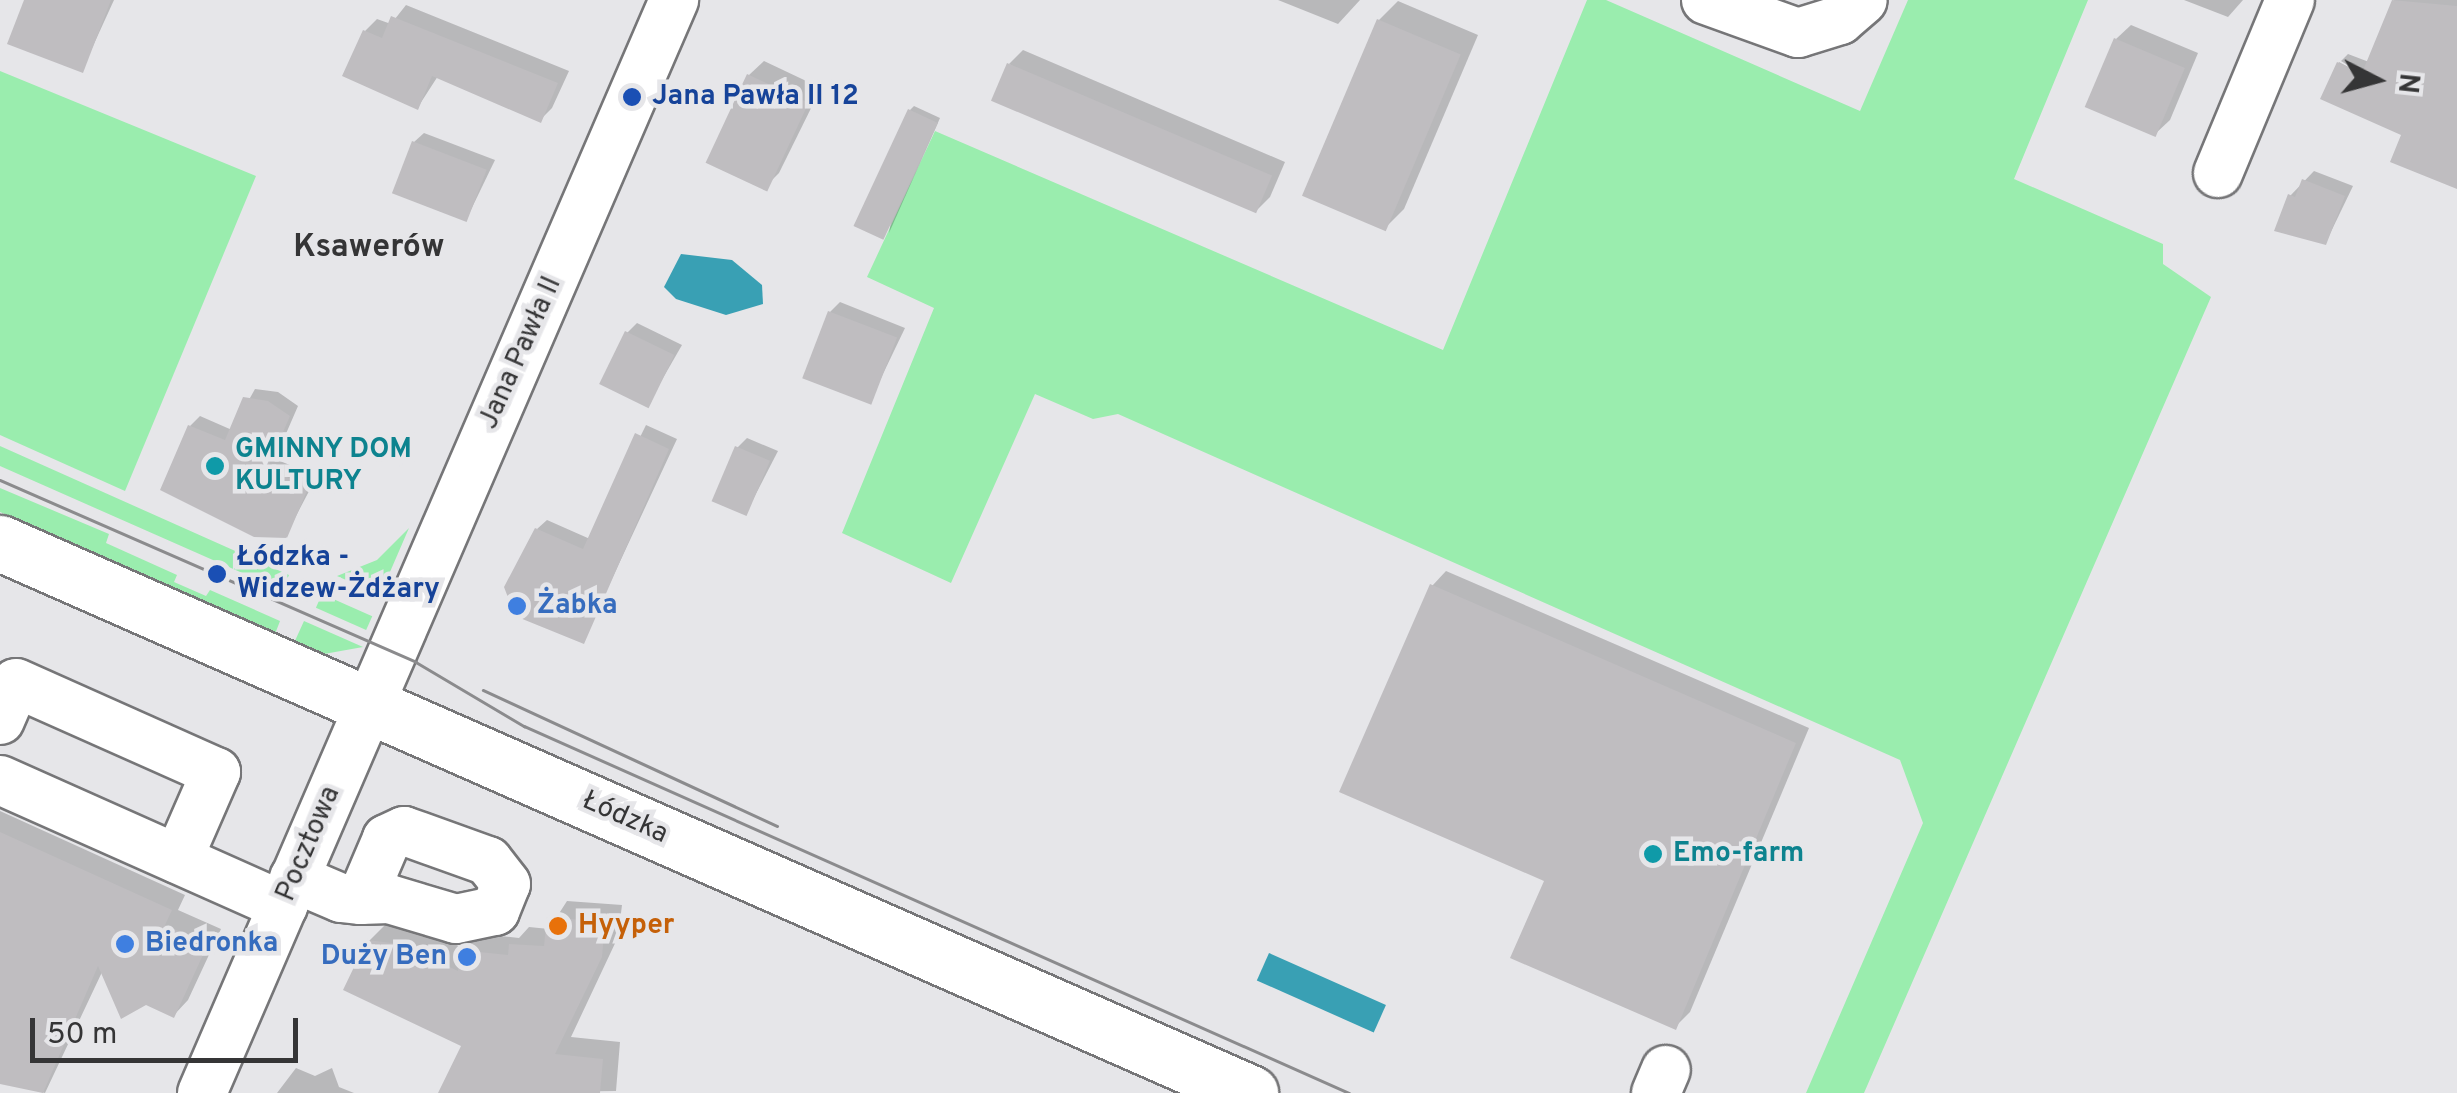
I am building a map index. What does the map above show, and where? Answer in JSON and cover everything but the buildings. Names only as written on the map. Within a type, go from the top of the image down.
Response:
[{"type":"main road","name":"Łódzka","points":[[0,543],[1250,1093]]},
{"type":"street","name":"Jana Pawła II","points":[[368,705],[674,0]]},
{"type":"street","points":[[1706,0],[1778,30],[1822,28],[1863,0]]},
{"type":"street","points":[[2218,174],[2290,0]]},
{"type":"street","points":[[0,720],[16,683],[216,772],[178,859]]},
{"type":"street","name":"Pocztowa","points":[[202,1093],[368,705]]},
{"type":"street","points":[[0,780],[178,859],[288,892],[361,900]]},
{"type":"green space","points":[[1587,0],[1606,0],[1860,111],[1908,0],[2088,0],[2014,179],[2163,244],[2163,264],[2211,297],[1864,1093],[1806,1093],[1923,823],[1900,760],[1118,414],[1093,419],[1035,394],[951,583],[842,533],[934,308],[867,277],[935,131],[1443,350]]},
{"type":"green space","points":[[0,71],[256,176],[125,491],[0,435]]},
{"type":"green space","points":[[0,446],[289,575],[285,584],[294,589],[292,595],[0,466]]},
{"type":"green space","points":[[0,488],[109,534],[106,543],[177,575],[174,582],[206,596],[210,590],[280,621],[275,634],[0,512]]},
{"type":"green space","points":[[409,528],[380,595],[337,576],[377,560]]},
{"type":"green space","points":[[322,594],[372,616],[366,630],[316,608]]},
{"type":"green space","points":[[304,621],[363,647],[324,654],[294,643]]},
{"type":"water","points":[[681,254],[732,260],[762,285],[763,304],[726,315],[676,299],[664,287]]},
{"type":"water","points":[[1269,953],[1386,1005],[1374,1032],[1257,980]]},
{"type":"tram line","points":[[0,480],[416,662],[524,726],[1349,1093]]},
{"type":"tram line","points":[[483,690],[777,826]]},
{"type":"place","name":"Jana Pawła II 12","points":[[632,97]]},
{"type":"place","name":"GMINNY DOM KULTURY","points":[[215,466]]},
{"type":"place","name":"Łódzka - Widzew-Żdżary","points":[[217,574]]},
{"type":"place","name":"Żabka","points":[[517,606]]},
{"type":"place","name":"Emo-farm","points":[[1653,854]]},
{"type":"place","name":"Hyyper","points":[[558,926]]},
{"type":"place","name":"Biedronka","points":[[125,944]]},
{"type":"place","name":"Duży Ben","points":[[467,957]]},
{"type":"district","name":"Ksawerów","points":[[369,248]]}]
